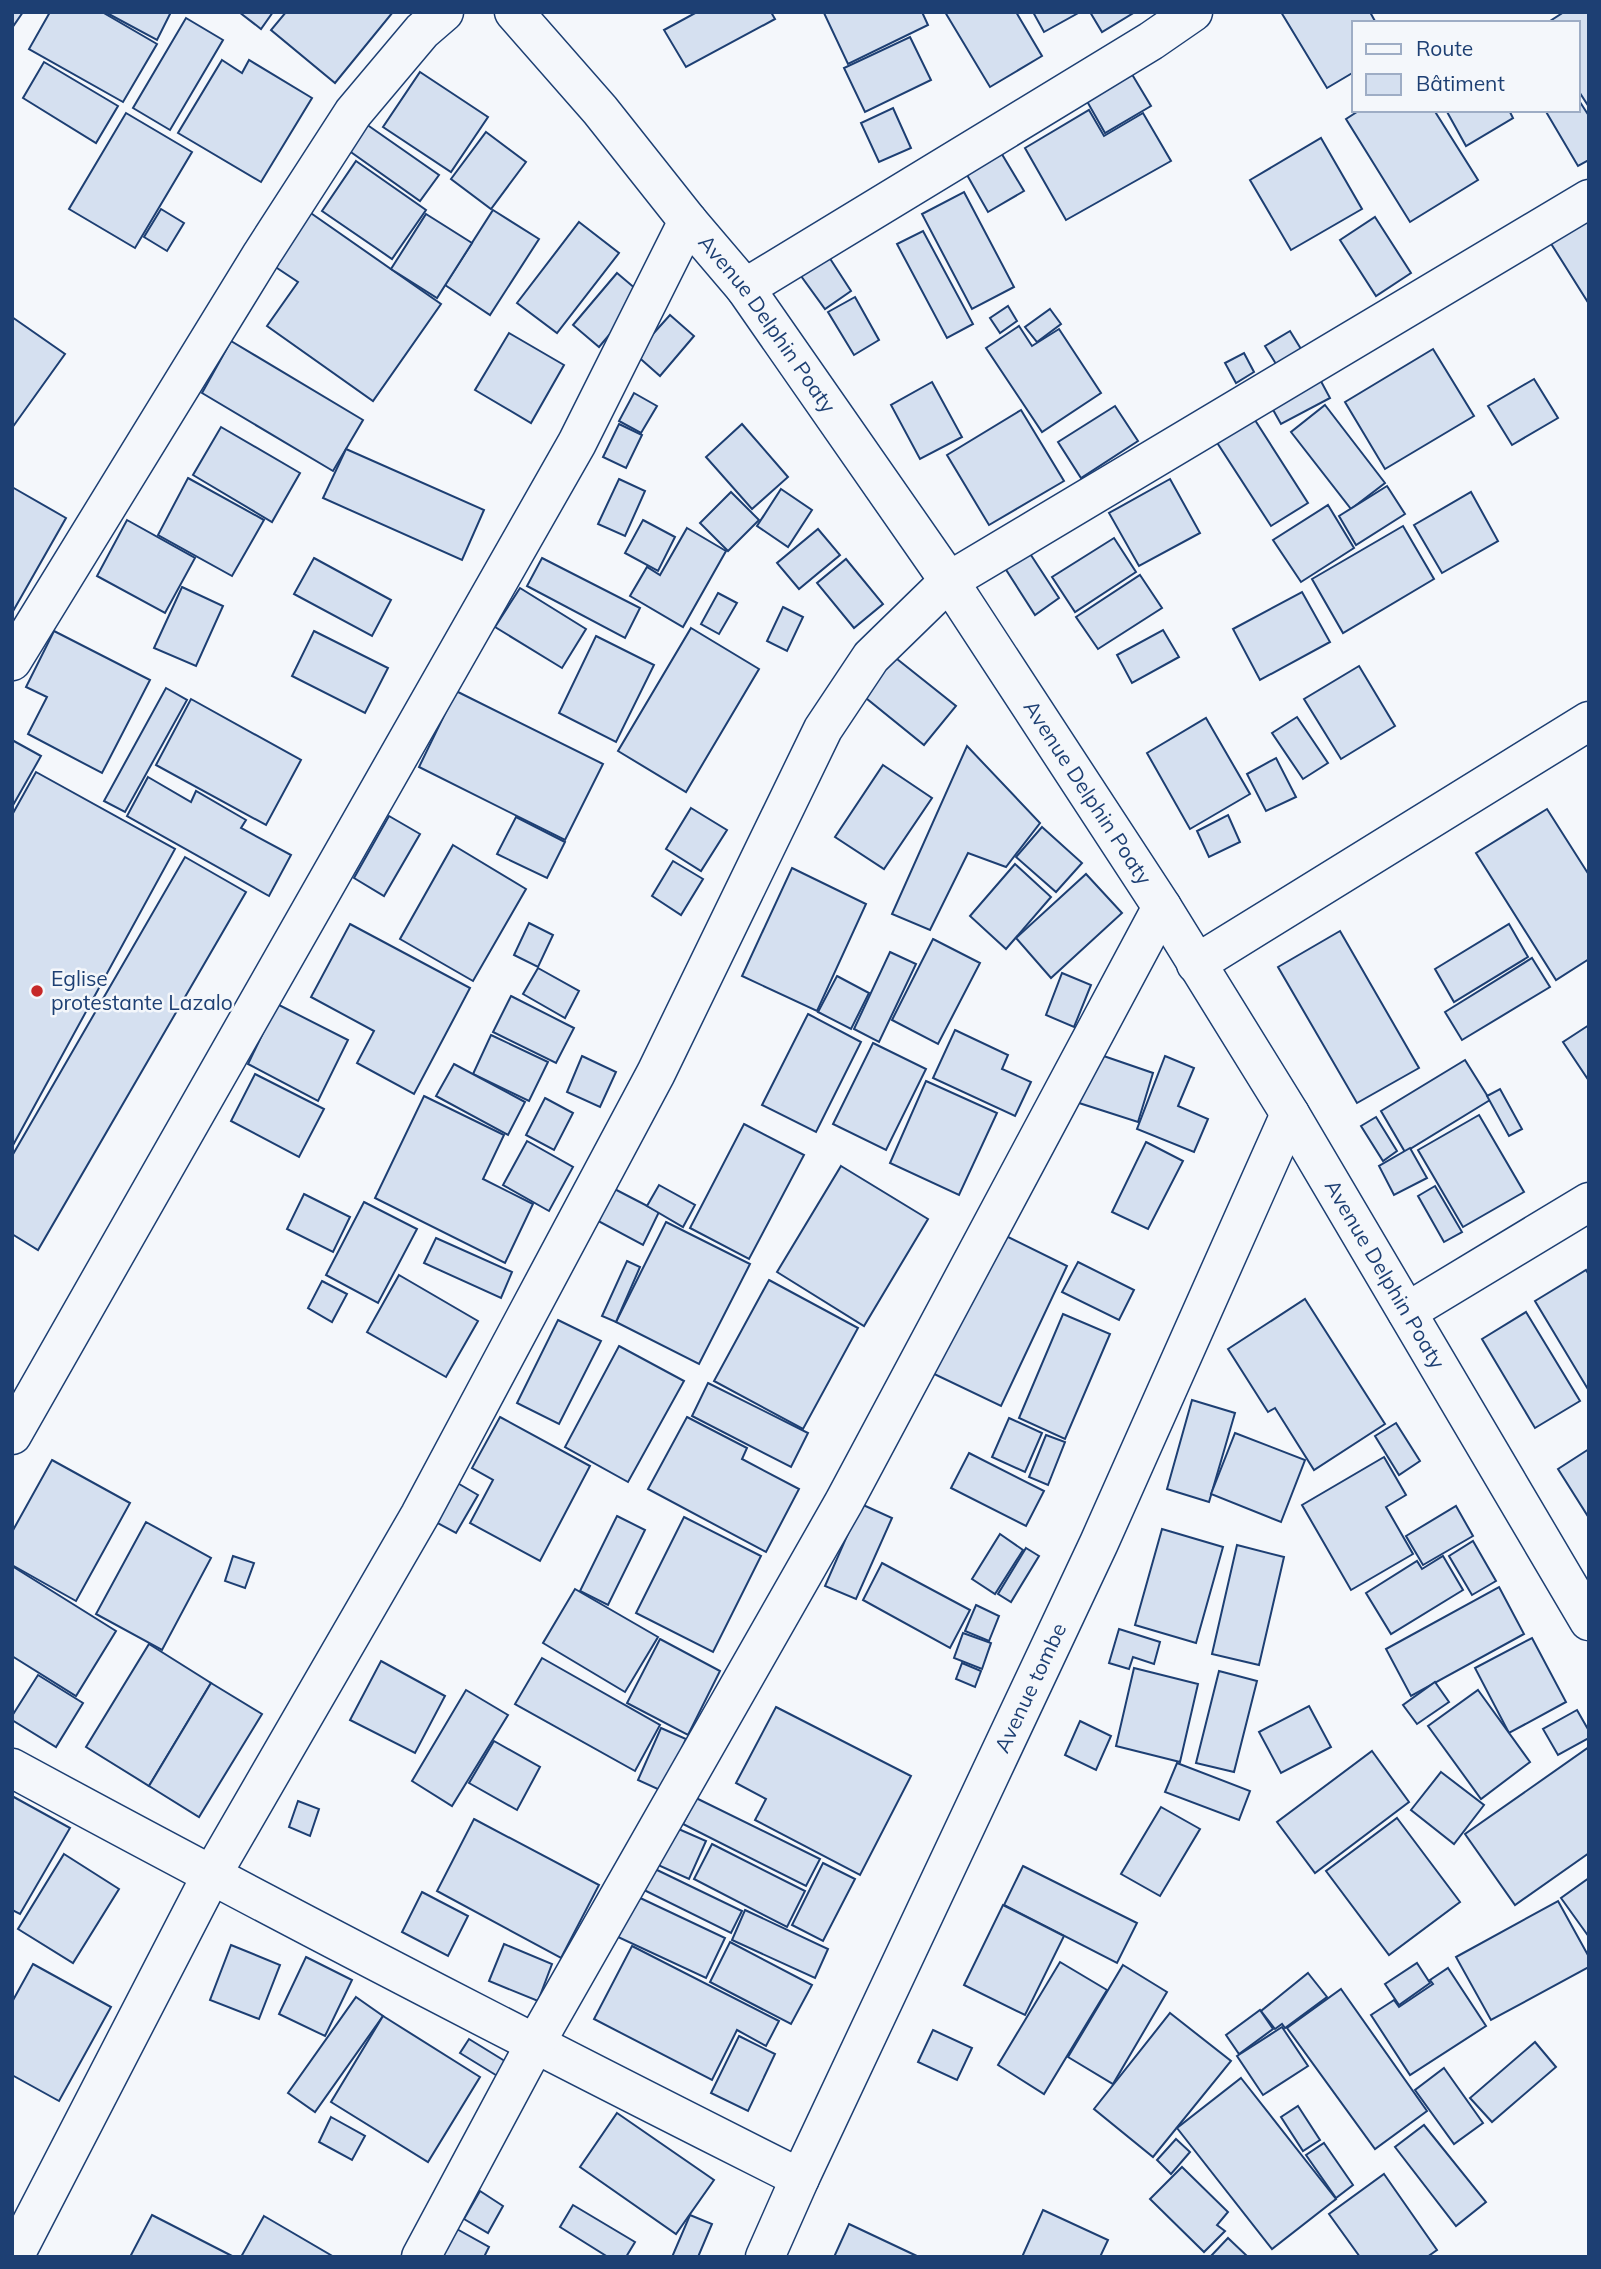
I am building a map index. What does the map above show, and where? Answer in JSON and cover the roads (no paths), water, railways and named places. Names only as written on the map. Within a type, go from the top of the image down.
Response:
[{"type":"street","points":[[12,661],[262,254],[353,113],[422,31],[444,12]]},
{"type":"street","name":"Avenue Delphin Poaty","points":[[514,12],[600,110],[688,222],[745,288],[949,581],[1162,907],[1290,1114],[1589,1621]]},
{"type":"street","points":[[745,288],[1151,41],[1193,12]]},
{"type":"street","points":[[14,2257],[211,1876],[419,1515],[656,1073],[823,729],[871,657],[949,581],[1589,199]]},
{"type":"street","points":[[12,1435],[577,443],[688,222]]},
{"type":"street","points":[[1196,964],[1589,721]]},
{"type":"street","points":[[421,2257],[535,2044],[844,1502],[1162,907]]},
{"type":"street","name":"Avenue tombe","points":[[765,2257],[1099,1542],[1290,1114]]},
{"type":"street","points":[[1407,1312],[1589,1202]]},
{"type":"street","points":[[12,1768],[211,1876],[800,2178]]},
{"type":"place","name":"Eglise protestante Lazalo","points":[[37,991]]}]
